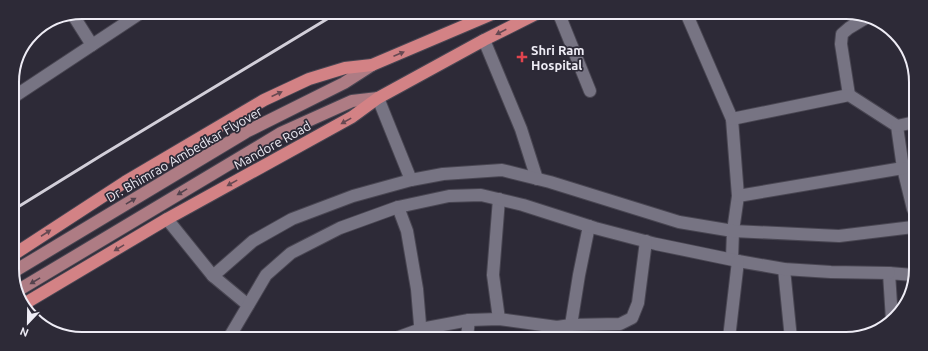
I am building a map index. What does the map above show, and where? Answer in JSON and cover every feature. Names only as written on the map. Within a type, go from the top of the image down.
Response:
[{"type":"highway","points":[[19,251],[125,182],[264,100],[309,79],[344,68],[372,65],[480,19]]},
{"type":"highway","name":"Mandore Road","points":[[28,301],[167,219],[352,117],[378,98],[484,40],[526,19]]},
{"type":"main road","name":"Dr. Bhimrao Ambedkar Flyover","points":[[19,268],[246,132],[344,83],[372,65]]},
{"type":"main road","points":[[22,288],[281,133],[352,101],[378,98]]},
{"type":"street","points":[[76,19],[92,45]]},
{"type":"street","points":[[19,93],[131,19]]},
{"type":"street","points":[[561,19],[590,91]]},
{"type":"street","points":[[689,19],[732,119],[738,196],[733,231],[735,260],[729,332]]},
{"type":"street","points":[[849,95],[841,44],[842,34],[861,20]]},
{"type":"street","points":[[484,40],[522,129],[537,179]]},
{"type":"street","points":[[732,119],[849,95],[897,126],[909,123]]},
{"type":"street","points":[[378,98],[411,180]]},
{"type":"street","points":[[897,126],[903,168],[909,191]]},
{"type":"street","points":[[738,196],[903,168]]},
{"type":"street","points":[[213,276],[253,241],[292,219],[353,196],[411,180],[443,174],[502,170],[537,179],[678,222],[733,231],[838,236],[909,227]]},
{"type":"street","points":[[232,332],[266,275],[291,253],[340,228],[398,207],[449,196],[481,195],[523,205],[589,226],[646,241],[784,269],[830,272],[908,274]]},
{"type":"street","points":[[499,199],[493,275],[500,319]]},
{"type":"street","points":[[398,207],[407,231],[417,289],[421,332]]},
{"type":"street","points":[[167,219],[213,276],[248,305]]},
{"type":"street","points":[[570,325],[589,226]]},
{"type":"street","points":[[425,332],[469,320],[500,319],[556,332],[570,325],[620,324],[632,318],[638,303],[646,241]]},
{"type":"street","points":[[784,269],[790,332]]},
{"type":"street","points":[[889,273],[892,313]]},
{"type":"street","points":[[468,332],[469,320]]},
{"type":"railway","points":[[19,206],[327,19]]},
{"type":"place","name":"Shri Ram Hospital","points":[[522,57]]}]
